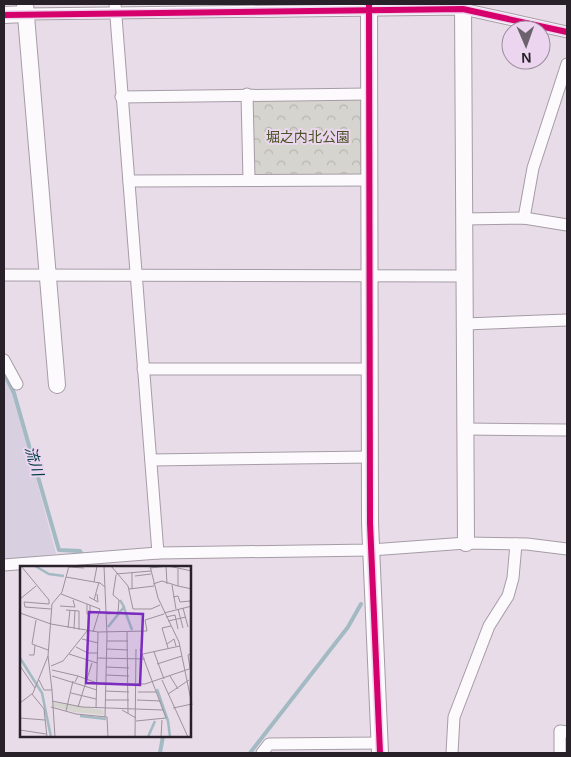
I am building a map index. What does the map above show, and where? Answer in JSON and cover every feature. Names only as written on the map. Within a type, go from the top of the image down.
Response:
[{"type":"street","points":[[463,6],[466,543]]},
{"type":"street","points":[[4,15],[25,9],[463,6],[567,32]]},
{"type":"street","points":[[262,753],[269,744],[380,748],[371,550],[369,7]]},
{"type":"street","points":[[25,9],[46,275],[57,386]]},
{"type":"street","points":[[114,9],[158,553]]},
{"type":"street","points":[[524,218],[533,168],[567,64]]},
{"type":"street","points":[[247,94],[249,180]]},
{"type":"street","points":[[122,97],[369,94]]},
{"type":"street","points":[[129,181],[369,180]]},
{"type":"street","points":[[464,219],[524,218],[567,225]]},
{"type":"street","points":[[4,275],[464,276]]},
{"type":"street","points":[[465,324],[567,320]]},
{"type":"street","points":[[4,360],[17,384]]},
{"type":"street","points":[[144,368],[370,369]]},
{"type":"street","points":[[466,429],[567,430]]},
{"type":"street","points":[[151,460],[370,457]]},
{"type":"street","points":[[4,566],[158,553],[371,550],[466,543],[516,544],[567,550]]},
{"type":"street","points":[[452,753],[454,717],[489,626],[508,596],[513,578],[516,544]]},
{"type":"street","points":[[560,753],[560,732],[567,732]]},
{"type":"shaded area","points":[[4,375],[14,393],[56,554],[4,560]]},
{"type":"green space","name":"堀之内北公園","points":[[247,94],[369,94],[369,180],[249,180]]},
{"type":"waterway","name":"流川","points":[[4,373],[14,393],[59,550],[80,551],[83,556]]},
{"type":"waterway","points":[[250,753],[348,627],[361,604]]},
{"type":"waterway","points":[[160,753],[163,737]]},
{"type":"cycle path","points":[[369,4],[370,523],[380,753]]},
{"type":"cycle path","points":[[4,15],[463,9],[567,32]]}]
